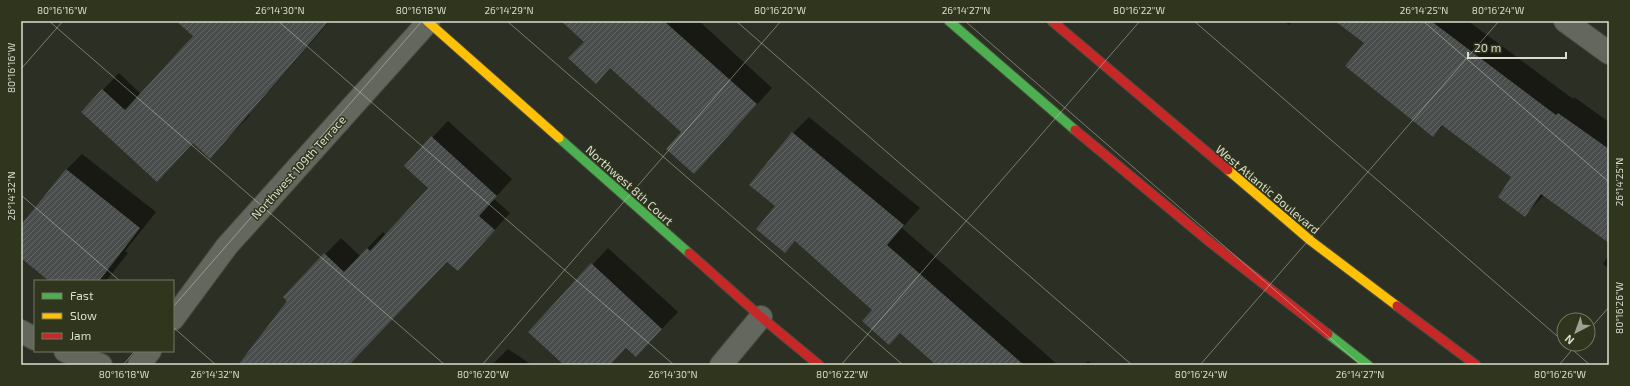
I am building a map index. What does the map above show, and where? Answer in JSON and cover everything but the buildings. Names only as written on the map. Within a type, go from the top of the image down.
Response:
[{"type":"main road","name":"Northwest 8th Court","points":[[428,21],[761,317],[819,365]]},
{"type":"main road","points":[[949,21],[1081,135],[1211,243],[1368,365]]},
{"type":"main road","name":"West Atlantic Boulevard","points":[[1052,21],[1311,241],[1476,365]]},
{"type":"street","name":"Northwest 109th Terrace","points":[[174,318],[227,246],[428,21]]},
{"type":"street","points":[[1565,21],[1609,53]]},
{"type":"street","points":[[721,365],[761,317]]},
{"type":"street","points":[[21,331],[34,338]]},
{"type":"street","points":[[68,352],[101,365]]},
{"type":"street","points":[[139,365],[149,352]]},
{"type":"traffic: fast","points":[[949,21],[1075,130]]},
{"type":"traffic: fast","points":[[559,138],[689,253]]},
{"type":"traffic: fast","points":[[1328,334],[1368,365]]},
{"type":"traffic: slow","points":[[427,21],[559,138]]},
{"type":"traffic: slow","points":[[1228,170],[1311,241],[1397,306]]},
{"type":"traffic: jam","points":[[1052,21],[1228,170]]},
{"type":"traffic: jam","points":[[1075,130],[1211,243],[1328,334]]},
{"type":"traffic: jam","points":[[689,253],[761,317],[819,365]]},
{"type":"traffic: jam","points":[[1397,306],[1476,365]]}]
